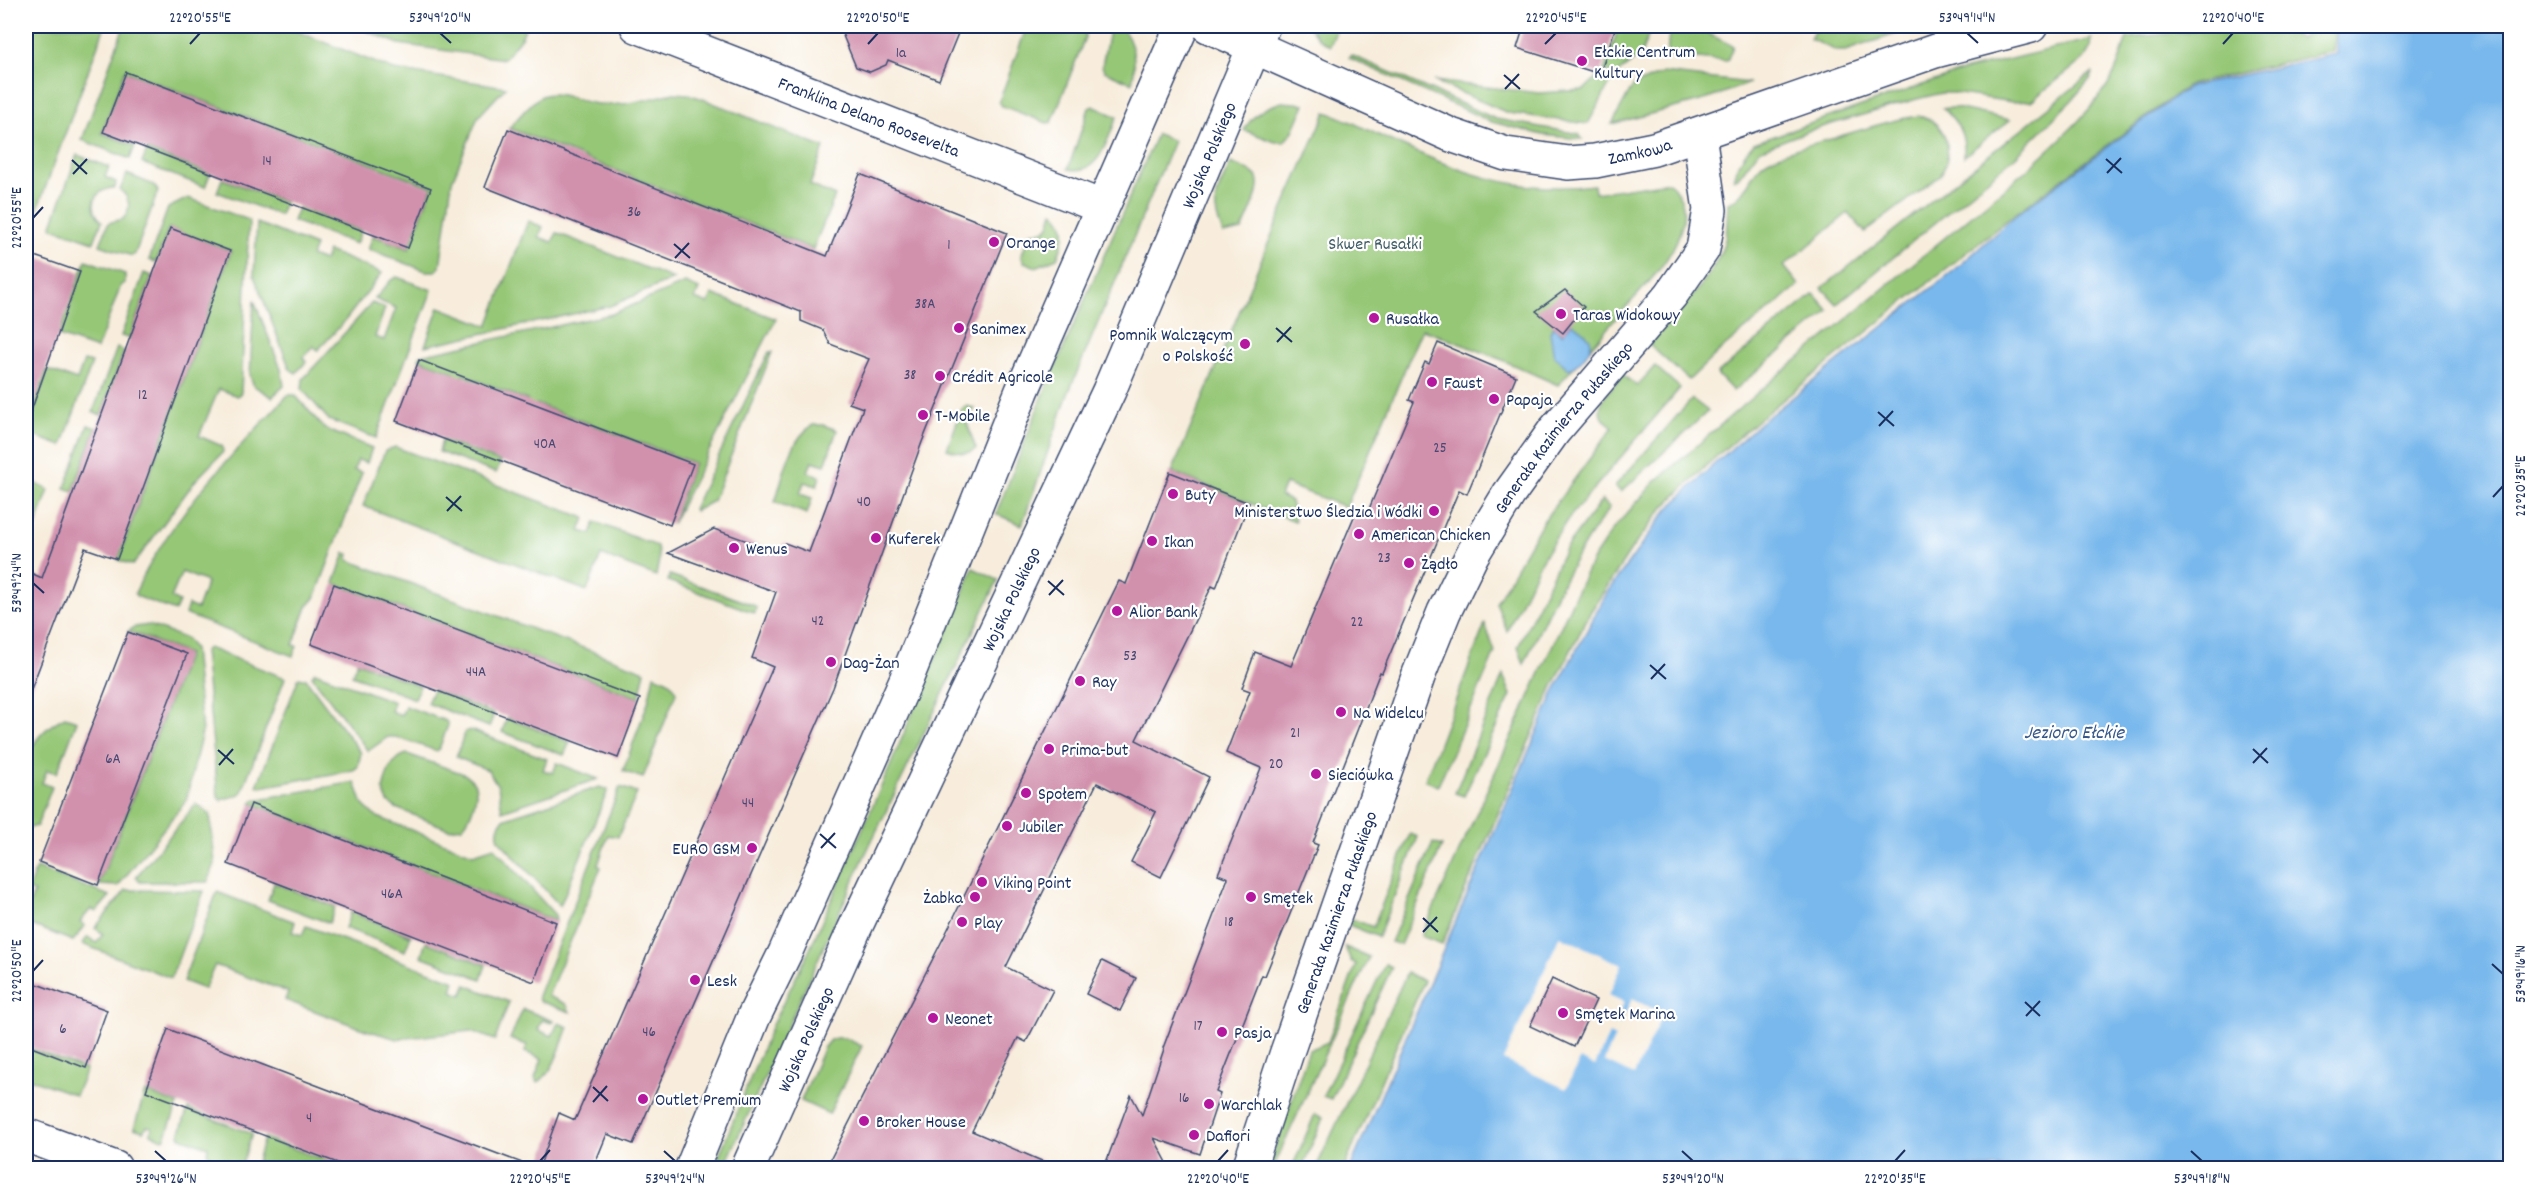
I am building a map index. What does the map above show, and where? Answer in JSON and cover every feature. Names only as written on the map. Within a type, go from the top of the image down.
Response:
[{"type":"street","name":"Franklina Delano Roosevelta","points":[[637,26],[1102,207]]},
{"type":"street","points":[[692,1168],[754,1016],[790,942],[906,680],[1022,392],[1182,26]]},
{"type":"street","name":"Zamkowa","points":[[1208,26],[1258,36],[1451,135],[1506,154],[1568,163],[1635,154],[1699,134],[1935,51],[2031,26]]},
{"type":"street","name":"Wojska Polskiego","points":[[748,1168],[854,930],[1104,401],[1258,36]]},
{"type":"street","name":"Generała Kazimierza Pułaskiego","points":[[1249,1168],[1419,674],[1444,612],[1472,555],[1530,464],[1671,295],[1703,249],[1710,210],[1699,134]]},
{"type":"street","points":[[26,1135],[115,1168]]},
{"type":"green space","points":[[26,26],[105,26],[33,221],[26,218]]},
{"type":"green space","points":[[124,26],[284,26],[394,70],[506,87],[478,117],[452,181],[440,267],[436,271],[426,271],[368,249],[373,236],[409,249],[432,187],[125,71],[102,133],[135,146],[130,159],[82,140]]},
{"type":"green space","points":[[354,26],[526,26],[522,36],[504,59],[399,44]]},
{"type":"green space","points":[[1027,26],[1076,26],[1085,31],[1085,37],[1052,122],[1047,123],[1002,106],[999,102]]},
{"type":"green space","points":[[1110,26],[1120,26],[1131,45],[1134,60],[1132,83],[1104,71],[1102,66]]},
{"type":"green space","points":[[1308,26],[1338,26],[1330,46],[1320,40]]},
{"type":"green space","points":[[1619,26],[1650,31],[1641,54],[1616,75],[1604,71]]},
{"type":"green space","points":[[1677,26],[1691,33],[1695,27],[1733,46],[1727,61],[1667,55],[1669,33],[1673,33]]},
{"type":"green space","points":[[1817,26],[1919,26],[1845,51],[1837,51],[1810,39]]},
{"type":"green space","points":[[2241,26],[2284,26],[2300,39],[2318,26],[2335,26],[2333,51],[2189,85],[2015,214],[1888,315],[1758,420],[1664,507],[1633,547],[1591,611],[1552,688],[1442,944],[1421,936],[1593,559],[1613,529],[1655,482],[1756,394],[2029,168],[2074,126],[2104,91],[2119,63],[2127,38]]},
{"type":"green space","points":[[2092,39],[2091,47],[2084,59],[2031,101],[2012,102],[1953,93],[1942,93],[1917,99],[1808,131],[1759,150],[1734,180],[1741,160],[1754,143],[1966,70]]},
{"type":"green space","points":[[1351,55],[1496,119],[1579,134],[1582,139],[1543,135],[1492,122],[1349,58]]},
{"type":"green space","points":[[2093,72],[2090,79],[2072,100],[2016,156],[1837,304],[1822,288]]},
{"type":"green space","points":[[1663,73],[1749,83],[1708,99],[1612,124],[1633,86]]},
{"type":"green space","points":[[1600,74],[1613,78],[1588,124],[1508,113],[1434,81],[1539,93],[1584,90]]},
{"type":"green space","points":[[674,93],[688,94],[703,99],[824,148],[810,185],[835,196],[813,249],[509,128],[533,102],[548,94],[559,94],[609,105],[631,103]]},
{"type":"green space","points":[[1282,102],[1305,104],[1293,131],[1284,142],[1275,142],[1244,130],[1260,112]]},
{"type":"green space","points":[[1093,106],[1117,117],[1105,146],[1094,162],[1079,170],[1068,169],[1089,108]]},
{"type":"green space","points":[[1943,108],[1956,108],[2010,120],[1964,156],[1964,141],[1960,129]]},
{"type":"green space","name":"Skwer Rusałki","points":[[1326,112],[1440,162],[1513,184],[1538,187],[1594,185],[1595,193],[1669,182],[1678,193],[1684,211],[1680,232],[1662,266],[1558,385],[1500,359],[1422,329],[1346,507],[1285,484],[1280,496],[1291,501],[1295,521],[1172,472]]},
{"type":"green space","points":[[1920,116],[1937,125],[1946,140],[1947,158],[1940,176],[1865,232],[1848,213],[1784,266],[1799,285],[1717,353],[1689,380],[1649,345],[1693,296],[1712,268],[1725,240],[1728,203],[1745,189],[1762,164],[1801,147],[1887,122]]},
{"type":"green space","points":[[1157,134],[1174,141],[1068,394],[1022,525],[996,514],[1044,393]]},
{"type":"green space","points":[[147,150],[210,174],[205,187],[142,163]]},
{"type":"green space","points":[[77,155],[109,167],[105,177],[116,182],[115,188],[102,191],[95,200],[97,216],[102,221],[94,242],[53,228],[52,225]]},
{"type":"green space","points":[[1231,163],[1254,174],[1258,187],[1254,203],[1242,230],[1223,234],[1215,205],[1221,183]]},
{"type":"green space","points":[[127,174],[154,185],[158,191],[135,254],[132,256],[100,245],[108,223],[123,219],[127,212],[128,200],[120,190]]},
{"type":"green space","points":[[222,179],[285,202],[280,215],[217,192]]},
{"type":"green space","points":[[188,198],[249,220],[241,393],[237,396],[219,389],[199,436],[222,446],[223,452],[195,481],[133,565],[118,560],[231,251],[169,228],[156,262],[149,260],[168,208]]},
{"type":"green space","points":[[298,208],[361,231],[356,244],[293,221]]},
{"type":"green space","points":[[1053,212],[1059,217],[1064,228],[1064,239],[1057,258],[1036,267],[1024,262],[1021,256],[1031,232],[1044,231],[1049,226]]},
{"type":"green space","points":[[528,221],[543,227],[539,237],[552,242],[557,233],[674,279],[610,306],[425,346],[439,307],[488,326]]},
{"type":"green space","points":[[257,223],[315,246],[311,256],[324,261],[328,251],[382,273],[344,322],[318,350],[313,346],[303,357],[306,362],[296,373],[290,369],[254,276]]},
{"type":"green space","points":[[86,260],[125,274],[125,283],[121,285],[97,349],[59,336]]},
{"type":"green space","points":[[144,273],[152,276],[129,338],[121,336]]},
{"type":"green space","points":[[397,277],[432,290],[376,438],[329,420],[302,389],[303,379],[372,303],[385,308],[375,337],[384,340],[396,308],[375,299],[391,280]]},
{"type":"green space","points":[[685,283],[699,289],[695,299],[708,304],[712,294],[776,319],[672,524],[694,463],[537,404],[535,407],[527,404],[527,400],[463,375],[461,379],[452,375],[454,372],[419,359],[421,355],[612,314]]},
{"type":"green space","points":[[1814,294],[1829,311],[1733,391],[1717,374]]},
{"type":"green space","points":[[254,300],[281,369],[284,386],[272,397],[254,386],[250,376]]},
{"type":"green space","points":[[117,348],[124,351],[101,415],[93,412]]},
{"type":"green space","points":[[769,352],[772,352],[713,501],[695,511],[693,509]]},
{"type":"green space","points":[[84,361],[92,363],[62,446],[26,433],[47,370],[77,380]]},
{"type":"green space","points":[[1655,366],[1680,388],[1567,520],[1541,561],[1507,631],[1496,603],[1542,523],[1613,427],[1602,417],[1600,411],[1603,400],[1623,375],[1637,386]]},
{"type":"green space","points":[[288,395],[295,395],[325,429],[372,448],[367,463],[358,460],[354,470],[362,473],[315,598],[307,607],[293,645],[297,646],[293,656],[185,614],[188,605],[197,609],[207,582],[182,572],[171,598],[179,602],[175,611],[136,596],[135,593],[166,537],[184,512],[224,464]]},
{"type":"green space","points":[[1692,399],[1708,411],[1621,492],[1615,486]]},
{"type":"green space","points":[[966,406],[974,408],[967,423],[976,449],[965,453],[947,449],[962,409]]},
{"type":"green space","points":[[88,425],[96,428],[73,491],[65,488]]},
{"type":"green space","points":[[813,425],[823,425],[837,430],[825,465],[812,461],[808,472],[820,476],[817,486],[804,482],[800,494],[812,498],[807,514],[775,502],[793,449],[805,431]]},
{"type":"green space","points":[[442,440],[501,462],[496,473],[439,452]]},
{"type":"green space","points":[[395,447],[585,518],[580,531],[591,534],[595,522],[657,546],[659,560],[656,576],[601,555],[587,591],[363,506],[385,451]]},
{"type":"green space","points":[[29,480],[49,490],[31,539],[26,537],[26,490]]},
{"type":"green space","points":[[1602,500],[1610,508],[1573,564],[1524,664],[1518,647],[1565,549]]},
{"type":"green space","points":[[345,553],[349,554],[348,560],[645,671],[639,698],[334,583]]},
{"type":"green space","points":[[973,568],[998,580],[865,855],[724,1168],[714,1168],[772,1025],[808,953],[891,764]]},
{"type":"green space","points":[[670,575],[753,605],[756,607],[755,613],[668,581]]},
{"type":"green space","points":[[1485,624],[1495,652],[1438,786],[1425,780]]},
{"type":"green space","points":[[149,625],[187,639],[194,649],[202,732],[186,801],[118,886],[99,885],[188,654],[128,631],[135,627]]},
{"type":"green space","points":[[208,648],[285,678],[241,794],[221,800],[218,797],[204,651]]},
{"type":"green space","points":[[357,662],[420,686],[415,699],[352,675]]},
{"type":"green space","points":[[315,672],[394,702],[391,711],[401,716],[405,706],[446,721],[448,725],[439,749],[437,751],[396,737],[388,737],[368,751],[312,676]]},
{"type":"green space","points":[[654,675],[671,683],[676,693],[643,778],[623,771],[648,702]]},
{"type":"green space","points":[[1503,675],[1511,695],[1464,796],[1455,793]]},
{"type":"green space","points":[[299,677],[306,679],[361,753],[358,766],[354,770],[257,786]]},
{"type":"green space","points":[[433,690],[494,714],[489,727],[427,703]]},
{"type":"green space","points":[[65,717],[77,721],[57,773],[47,770],[42,783],[52,787],[37,826],[26,829],[25,779],[30,751],[49,727]]},
{"type":"green space","points":[[507,718],[570,742],[564,755],[502,732]]},
{"type":"green space","points":[[470,730],[547,759],[543,770],[553,773],[557,763],[598,779],[502,811],[498,786],[488,770],[456,757],[465,732]]},
{"type":"green space","points":[[407,754],[464,774],[473,782],[476,790],[475,801],[462,827],[449,829],[396,808],[388,802],[383,790],[388,773],[397,759]]},
{"type":"green space","points":[[355,782],[363,805],[375,816],[473,854],[494,847],[555,915],[556,921],[251,803],[254,800]]},
{"type":"green space","points":[[599,787],[608,790],[560,906],[499,840],[498,828],[506,818]]},
{"type":"green space","points":[[620,787],[637,793],[618,837],[608,835],[598,865],[601,867],[548,996],[566,1004],[570,1012],[539,1001],[538,996]]},
{"type":"green space","points":[[196,804],[210,814],[215,864],[208,882],[140,882],[136,877]]},
{"type":"green space","points":[[1410,834],[1418,837],[1378,937],[1349,925],[1352,919],[1373,927]]},
{"type":"green space","points":[[1433,843],[1442,846],[1400,945],[1391,942]]},
{"type":"green space","points":[[36,868],[110,896],[96,912],[91,909],[80,922],[85,926],[73,941],[26,923],[26,902],[30,903],[34,892],[28,890]]},
{"type":"green space","points":[[274,883],[335,907],[329,923],[268,900]]},
{"type":"green space","points":[[126,890],[204,891],[171,978],[82,944],[88,937],[96,943],[103,934],[95,928]]},
{"type":"green space","points":[[217,892],[295,922],[292,932],[302,935],[306,926],[455,981],[452,991],[462,995],[466,985],[509,1002],[495,1040],[471,1031],[397,1039],[285,1000],[288,992],[215,965],[204,989],[183,981]]},
{"type":"green space","points":[[351,912],[411,936],[405,951],[345,928]]},
{"type":"green space","points":[[426,942],[486,965],[481,979],[421,956]]},
{"type":"green space","points":[[1345,947],[1369,957],[1273,1168],[1268,1168],[1309,1050],[1328,1042],[1356,964],[1351,961]]},
{"type":"green space","points":[[1385,964],[1392,967],[1331,1099],[1323,1096]]},
{"type":"green space","points":[[1407,973],[1424,981],[1344,1168],[1316,1168]]},
{"type":"green space","points":[[523,1009],[553,1021],[552,1023],[542,1020],[538,1030],[552,1036],[558,1023],[568,1027],[553,1065],[537,1083],[535,1078],[542,1059],[525,1052],[527,1045],[510,1039]]},
{"type":"green space","points":[[845,1038],[862,1046],[829,1114],[801,1101],[824,1047],[830,1040]]},
{"type":"green space","points":[[26,1047],[86,1070],[75,1095],[26,1077]]},
{"type":"green space","points":[[145,1092],[178,1104],[163,1139],[151,1134],[152,1127],[147,1126],[143,1131],[134,1128]]},
{"type":"green space","points":[[188,1109],[252,1134],[241,1167],[211,1158],[207,1152],[208,1147],[180,1137]]},
{"type":"green space","points":[[1315,1114],[1323,1118],[1302,1168],[1292,1168]]},
{"type":"green space","points":[[264,1138],[328,1161],[325,1168],[255,1168]]},
{"type":"water","name":"Jezioro Ełckie","points":[[2336,26],[2510,26],[2510,1168],[1350,1168],[1555,690],[1608,591],[1667,510],[1760,423],[1957,268],[2016,215],[2189,87],[2336,54]]},
{"type":"water","points":[[1572,323],[1587,335],[1591,343],[1584,357],[1569,369],[1554,356],[1550,332],[1554,326],[1562,334]]},
{"type":"pier","points":[[1560,936],[1622,965],[1609,995],[1624,1002],[1615,1022],[1620,1024],[1632,999],[1663,1013],[1634,1075],[1604,1061],[1615,1037],[1609,1034],[1595,1066],[1580,1059],[1566,1089],[1503,1060]]},
{"type":"building","points":[[839,26],[961,26],[939,80],[888,60],[886,65],[870,72],[856,67]]},
{"type":"building","name":"Ełckie Centrum Kultury","points":[[1524,26],[1616,26],[1600,74],[1517,48]]},
{"type":"building","points":[[126,72],[431,188],[408,248],[103,132]]},
{"type":"building","points":[[508,129],[827,256],[860,174],[1007,233],[922,442],[833,688],[633,1144],[607,1134],[593,1168],[539,1168],[559,1113],[575,1120],[773,667],[752,658],[776,592],[668,553],[714,529],[775,551],[785,543],[809,552],[863,408],[849,403],[869,359],[830,344],[823,330],[801,321],[801,312],[485,187]]},
{"type":"building","points":[[170,228],[230,251],[117,559],[85,548],[28,697],[26,696],[26,571],[42,578]]},
{"type":"building","points":[[26,253],[80,272],[30,414],[26,413]]},
{"type":"building","points":[[1565,290],[1584,307],[1563,333],[1536,311]]},
{"type":"building","points":[[1438,343],[1516,376],[1467,494],[1459,490],[1382,673],[1380,672],[1313,843],[1318,845],[1265,976],[1262,975],[1216,1092],[1220,1094],[1200,1154],[1154,1138],[1170,1168],[1104,1168],[1131,1095],[1142,1115],[1163,1048],[1228,878],[1218,874],[1261,768],[1226,753],[1250,691],[1242,688],[1255,652],[1291,666],[1356,512],[1366,516],[1414,402],[1409,400],[1425,362],[1429,364]]},
{"type":"building","points":[[419,360],[693,464],[670,525],[396,421]]},
{"type":"building","points":[[1170,472],[1249,503],[1216,588],[1212,586],[1136,740],[1209,777],[1161,877],[1131,862],[1156,812],[1097,783],[1006,967],[1053,990],[1026,1042],[1018,1038],[972,1131],[1058,1168],[826,1168],[945,935],[1119,581],[1126,584]]},
{"type":"building","points":[[334,584],[640,699],[618,758],[311,644]]},
{"type":"building","points":[[128,632],[187,654],[98,885],[39,862]]},
{"type":"building","points":[[251,804],[556,922],[534,982],[228,864]]},
{"type":"building","points":[[1102,961],[1136,978],[1120,1011],[1086,994]]},
{"type":"building","name":"Smętek Marina","points":[[1552,979],[1596,1000],[1574,1047],[1530,1026]]},
{"type":"building","points":[[26,980],[107,1010],[86,1068],[26,1045]]},
{"type":"building","points":[[168,1029],[530,1166],[529,1168],[351,1168],[146,1091]]},
{"type":"place","name":"Ełckie Centrum Kultury","points":[[1582,61]]},
{"type":"place","name":"Orange","points":[[994,242]]},
{"type":"place","name":"Taras Widokowy","points":[[1561,314]]},
{"type":"place","name":"Rusałka","points":[[1374,318]]},
{"type":"place","name":"Sanimex","points":[[959,328]]},
{"type":"place","name":"Pomnik Walczącym o Polskość","points":[[1245,344]]},
{"type":"place","name":"Crédit Agricole","points":[[940,376]]},
{"type":"place","name":"Faust","points":[[1432,382]]},
{"type":"place","name":"Papaja","points":[[1494,399]]},
{"type":"place","name":"T-Mobile","points":[[923,415]]},
{"type":"place","name":"Buty","points":[[1173,494]]},
{"type":"place","name":"Ministerstwo Śledzia i Wódki","points":[[1434,511]]},
{"type":"place","name":"American Chicken","points":[[1359,534]]},
{"type":"place","name":"Kuferek","points":[[876,538]]},
{"type":"place","name":"Ikan","points":[[1152,541]]},
{"type":"place","name":"Wenus","points":[[734,548]]},
{"type":"place","name":"Żądło","points":[[1409,563]]},
{"type":"place","name":"Alior Bank","points":[[1117,611]]},
{"type":"place","name":"Dag-Żan","points":[[831,662]]},
{"type":"place","name":"Ray","points":[[1080,681]]},
{"type":"place","name":"Na Widelcu","points":[[1341,712]]},
{"type":"place","name":"Prima-but","points":[[1049,749]]},
{"type":"place","name":"Sieciówka","points":[[1316,774]]},
{"type":"place","name":"Społem","points":[[1026,793]]},
{"type":"place","name":"Jubiler","points":[[1007,826]]},
{"type":"place","name":"EURO GSM","points":[[752,848]]},
{"type":"place","name":"Viking Point","points":[[982,882]]},
{"type":"place","name":"Żabka","points":[[975,897]]},
{"type":"place","name":"Smętek","points":[[1251,897]]},
{"type":"place","name":"Play","points":[[962,922]]},
{"type":"place","name":"Lesk","points":[[695,980]]},
{"type":"place","name":"Smętek Marina","points":[[1563,1013]]},
{"type":"place","name":"Neonet","points":[[933,1018]]},
{"type":"place","name":"Pasja","points":[[1222,1032]]},
{"type":"place","name":"Outlet Premium","points":[[643,1099]]},
{"type":"place","name":"Warchlak","points":[[1209,1104]]},
{"type":"place","name":"Broker House","points":[[864,1121]]},
{"type":"place","name":"Dafiori","points":[[1194,1135]]}]
